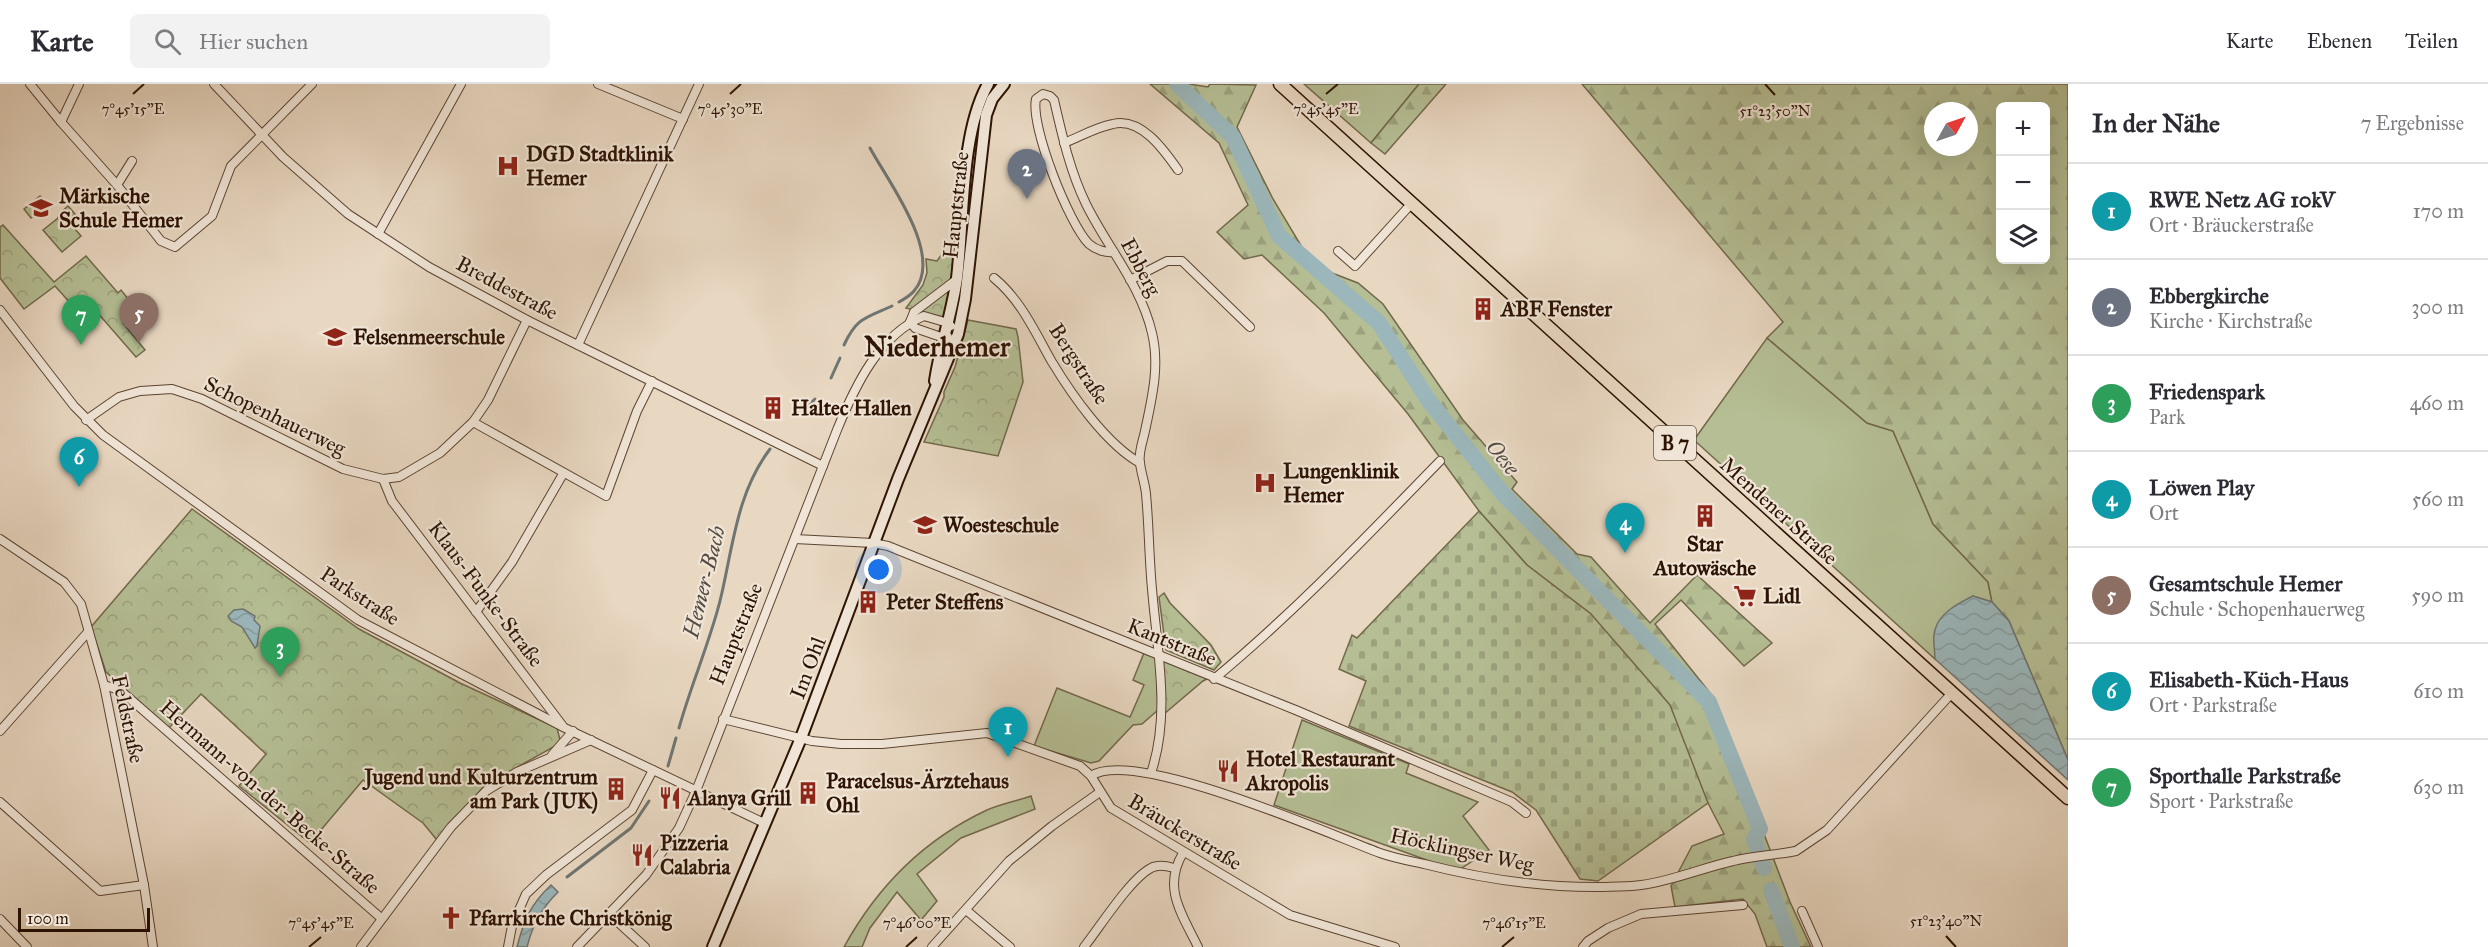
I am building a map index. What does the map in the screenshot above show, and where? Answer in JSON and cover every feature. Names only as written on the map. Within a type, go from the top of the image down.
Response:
[{"type":"main road","name":"Hauptstraße","points":[[981,97],[982,84]]},
{"type":"main road","name":"Hauptstraße","points":[[944,338],[956,280],[974,119],[988,84]]},
{"type":"main road","name":"Hauptstraße","points":[[958,334],[965,298],[986,116],[992,99],[1004,84]]},
{"type":"main road","name":"Mendener Straße","points":[[1280,85],[2068,798]]},
{"type":"main road","name":"Im Ohl","points":[[713,947],[801,738],[873,543],[958,334]]},
{"type":"main road","name":"Im Ohl","points":[[932,399],[944,338]]},
{"type":"street","points":[[30,84],[117,185],[161,241],[175,247],[212,216],[231,165],[312,84]]},
{"type":"street","points":[[61,122],[79,84]]},
{"type":"street","name":"Breddestraße","points":[[214,84],[261,135],[348,214],[429,267],[527,320],[823,466]]},
{"type":"street","points":[[378,234],[461,84]]},
{"type":"street","points":[[598,84],[681,122]]},
{"type":"street","points":[[578,345],[699,84]]},
{"type":"street","name":"Ebberg","points":[[1114,252],[1105,252],[1089,243],[1073,218],[1038,134],[1034,109],[1036,99],[1043,94],[1054,100],[1064,144],[1086,203],[1114,252],[1130,280],[1148,321],[1155,353],[1156,376],[1140,463]]},
{"type":"street","points":[[1064,144],[1109,124],[1131,124],[1166,151],[1178,170]]},
{"type":"street","points":[[968,160],[980,161]]},
{"type":"street","points":[[117,185],[132,161]]},
{"type":"street","points":[[1338,251],[1355,266],[1412,203]]},
{"type":"street","points":[[1130,280],[1167,261],[1182,261],[1251,327]]},
{"type":"street","name":"Bergstraße","points":[[994,278],[1006,288],[1037,332],[1052,362],[1096,423],[1124,453],[1140,463]]},
{"type":"street","name":"Hauptstraße","points":[[577,947],[646,875],[679,828],[696,791],[848,404],[860,381],[882,348],[895,333],[910,322],[914,312],[956,280]]},
{"type":"street","name":"Parkstraße","points":[[0,310],[51,379],[86,420],[143,466],[358,620],[565,728],[764,823]]},
{"type":"street","points":[[924,316],[948,323],[958,334],[944,338],[915,328],[910,322],[924,316]]},
{"type":"street","points":[[383,479],[399,477],[431,460],[458,438],[473,422],[488,400],[527,320]]},
{"type":"street","points":[[473,422],[606,496],[637,411],[652,381]]},
{"type":"street","name":"Schopenhauerweg","points":[[86,420],[100,408],[119,397],[140,391],[172,389],[202,399],[343,469],[383,479]]},
{"type":"street","points":[[1214,679],[1263,639],[1301,603],[1440,461]]},
{"type":"street","points":[[1140,463],[1146,492],[1149,563],[1162,717],[1157,755],[1151,773]]},
{"type":"street","points":[[476,612],[512,562],[563,474]]},
{"type":"street","name":"Klaus-Funke-Straße","points":[[383,479],[392,501],[565,728]]},
{"type":"street","name":"Feldstraße","points":[[0,539],[64,582],[81,604],[104,686],[144,885],[153,947]]},
{"type":"street","name":"Kantstraße","points":[[795,539],[873,543],[888,546],[1298,711],[1512,802],[1526,813]]},
{"type":"street","points":[[0,731],[88,632]]},
{"type":"street","name":"Hermann-von-der-Becke-Straße","points":[[104,686],[119,690],[128,697],[381,918]]},
{"type":"street","name":"Höcklingser Weg","points":[[1091,776],[1106,769],[1151,773],[1269,809],[1383,854],[1493,879],[1542,885],[1639,886],[1734,861],[1796,850],[1827,830],[1951,694]]},
{"type":"street","name":"Bräuckerstraße","points":[[723,719],[801,738],[861,745],[987,733],[1080,766],[1091,776],[1111,808],[1290,915],[1395,947]]},
{"type":"street","points":[[551,756],[573,731]]},
{"type":"street","points":[[361,947],[419,867],[468,808],[486,791],[551,756],[591,740]]},
{"type":"street","points":[[508,947],[512,926],[526,894],[546,875],[632,810],[653,770]]},
{"type":"street","points":[[932,947],[1009,861],[1052,826],[1100,792]]},
{"type":"street","points":[[0,802],[100,891],[144,885]]},
{"type":"street","points":[[1183,853],[1174,868],[1175,898],[1198,947]]},
{"type":"street","points":[[1084,947],[1136,881],[1152,867],[1174,868]]},
{"type":"street","points":[[1583,947],[1608,928],[1641,914],[1743,905]]},
{"type":"street","points":[[966,910],[1010,947]]},
{"type":"street","points":[[1802,911],[1818,947]]},
{"type":"street","points":[[608,913],[645,947]]},
{"type":"street","points":[[0,920],[27,947]]},
{"type":"green space","points":[[1150,84],[1189,84],[1208,87],[1210,84],[1256,85],[1237,127],[1273,199],[1303,249],[1332,273],[1358,283],[1383,304],[1463,420],[1517,482],[1512,489],[1577,554],[1591,557],[1650,623],[1697,575],[1772,643],[1744,666],[1681,600],[1655,624],[1710,693],[1790,902],[1811,947],[1767,947],[1755,914],[1743,899],[1675,907],[1671,886],[1692,846],[1724,834],[1708,803],[1591,614],[1527,565],[1479,511],[1408,414],[1324,313],[1262,255],[1244,259],[1217,232],[1248,205],[1219,143]]},
{"type":"green space","points":[[1304,84],[1419,84],[1371,143]]},
{"type":"green space","points":[[1419,84],[1446,84],[1385,154],[1371,143]]},
{"type":"green space","points":[[1582,84],[2068,84],[2068,760],[2009,621],[1992,602],[1988,582],[1933,524],[1893,431],[1867,423],[1767,338],[1783,322]]},
{"type":"green space","points":[[40,196],[47,204],[31,218],[24,209]]},
{"type":"green space","points":[[68,206],[75,214],[68,221],[81,236],[62,252],[43,230]]},
{"type":"green space","points":[[3,225],[54,282],[86,256],[118,293],[121,290],[137,310],[123,323],[145,350],[136,357],[83,296],[72,305],[55,286],[24,309],[0,278],[0,227]]},
{"type":"green space","points":[[955,249],[947,318],[906,308],[923,285],[927,273],[926,259],[937,261],[942,254]]},
{"type":"green space","points":[[968,320],[1016,329],[1018,337],[1023,382],[998,456],[924,442],[955,367]]},
{"type":"green space","points":[[1767,338],[1867,423],[1893,431],[1933,524],[1988,582],[1992,602],[1973,596],[1935,630],[1935,659],[1694,440]]},
{"type":"green space","points":[[192,509],[359,629],[460,683],[557,728],[560,740],[557,745],[485,785],[437,840],[423,823],[363,780],[310,843],[239,786],[266,754],[201,694],[169,728],[106,672],[91,627]]},
{"type":"green space","points":[[1479,511],[1527,565],[1591,614],[1670,705],[1708,803],[1598,881],[1580,879],[1536,810],[1512,792],[1349,726],[1366,681],[1339,669],[1352,635],[1357,638]]},
{"type":"green space","points":[[1164,593],[1170,603],[1211,645],[1221,662],[1214,670],[1166,650],[1159,597]]},
{"type":"green space","points":[[1144,653],[1156,656],[1158,710],[1142,724],[1133,725],[1099,761],[1091,763],[1034,746],[1057,688],[1130,717],[1144,685],[1133,680]]},
{"type":"green space","points":[[1160,657],[1209,678],[1164,714]]},
{"type":"green space","points":[[1302,720],[1409,764],[1406,773],[1478,802],[1463,816],[1489,850],[1459,870],[1274,805]]},
{"type":"green space","points":[[1031,796],[1035,809],[961,838],[917,874],[937,901],[921,920],[897,892],[870,928],[862,947],[844,947],[857,925],[887,885],[923,850],[943,835],[987,810]]},
{"type":"water","points":[[1973,596],[1992,602],[2009,621],[2068,760],[2068,780],[1935,659],[1934,637],[1937,624],[1950,609]]},
{"type":"water","points":[[243,609],[255,616],[254,620],[260,626],[255,648],[242,627],[231,621],[228,616],[234,610]]},
{"type":"water","points":[[551,885],[558,892],[538,917],[527,947],[517,947],[529,913]]},
{"type":"waterway","name":"Oese","points":[[1177,84],[1233,137],[1279,236],[1379,323],[1429,401],[1504,495],[1709,702],[1760,829],[1754,839],[1764,868]]},
{"type":"waterway","name":"Hemer-Bach","points":[[870,148],[910,218],[923,258],[922,276],[914,291],[899,302]]},
{"type":"waterway","name":"Hemer-Bach","points":[[844,345],[858,324],[869,316],[892,306]]},
{"type":"waterway","name":"Hemer-Bach","points":[[831,378],[840,358]]},
{"type":"waterway","name":"Hemer-Bach","points":[[807,407],[815,399]]},
{"type":"waterway","name":"Hemer-Bach","points":[[679,728],[716,617],[743,503],[750,484],[770,449]]},
{"type":"waterway","name":"Hemer-Bach","points":[[668,766],[676,738]]},
{"type":"waterway","name":"Hemer-Bach","points":[[567,877],[631,828],[649,801]]},
{"type":"waterway","name":"Oese","points":[[1771,890],[1792,947]]},
{"type":"place","name":"DGD Stadtklinik Hemer","points":[[508,166]]},
{"type":"place","name":"Ebbergkirche","points":[[1027,199]]},
{"type":"place","name":"Märkische Schule Hemer","points":[[41,208]]},
{"type":"place","name":"ABF Fenster","points":[[1483,309]]},
{"type":"place","name":"Felsenmeerschule","points":[[335,337]]},
{"type":"place","name":"Gesamtschule Hemer","points":[[139,343]]},
{"type":"place","name":"Sporthalle Parkstraße","points":[[81,345]]},
{"type":"place","name":"Haltec Hallen","points":[[773,408]]},
{"type":"place","name":"Lungenklinik Hemer","points":[[1265,483]]},
{"type":"place","name":"Elisabeth-Küch-Haus","points":[[79,487]]},
{"type":"place","name":"Star Autowäsche","points":[[1705,516]]},
{"type":"place","name":"Woesteschule","points":[[925,525]]},
{"type":"place","name":"Löwen Play","points":[[1625,553]]},
{"type":"place","name":"Lidl","points":[[1745,596]]},
{"type":"place","name":"Peter Steffens","points":[[868,602]]},
{"type":"place","name":"Friedenspark","points":[[280,677]]},
{"type":"place","name":"RWE Netz AG 10kV","points":[[1008,757]]},
{"type":"place","name":"Hotel Restaurant Akropolis","points":[[1228,771]]},
{"type":"place","name":"Jugend und Kulturzentrum am Park (JUK)","points":[[616,789]]},
{"type":"place","name":"Paracelsus-Ärztehaus Ohl","points":[[808,793]]},
{"type":"place","name":"Alanya Grill","points":[[670,798]]},
{"type":"place","name":"Pizzeria Calabria","points":[[642,855]]},
{"type":"place","name":"Pfarrkirche Christkönig","points":[[451,918]]},
{"type":"district","name":"Niederhemer","points":[[937,346]]}]
